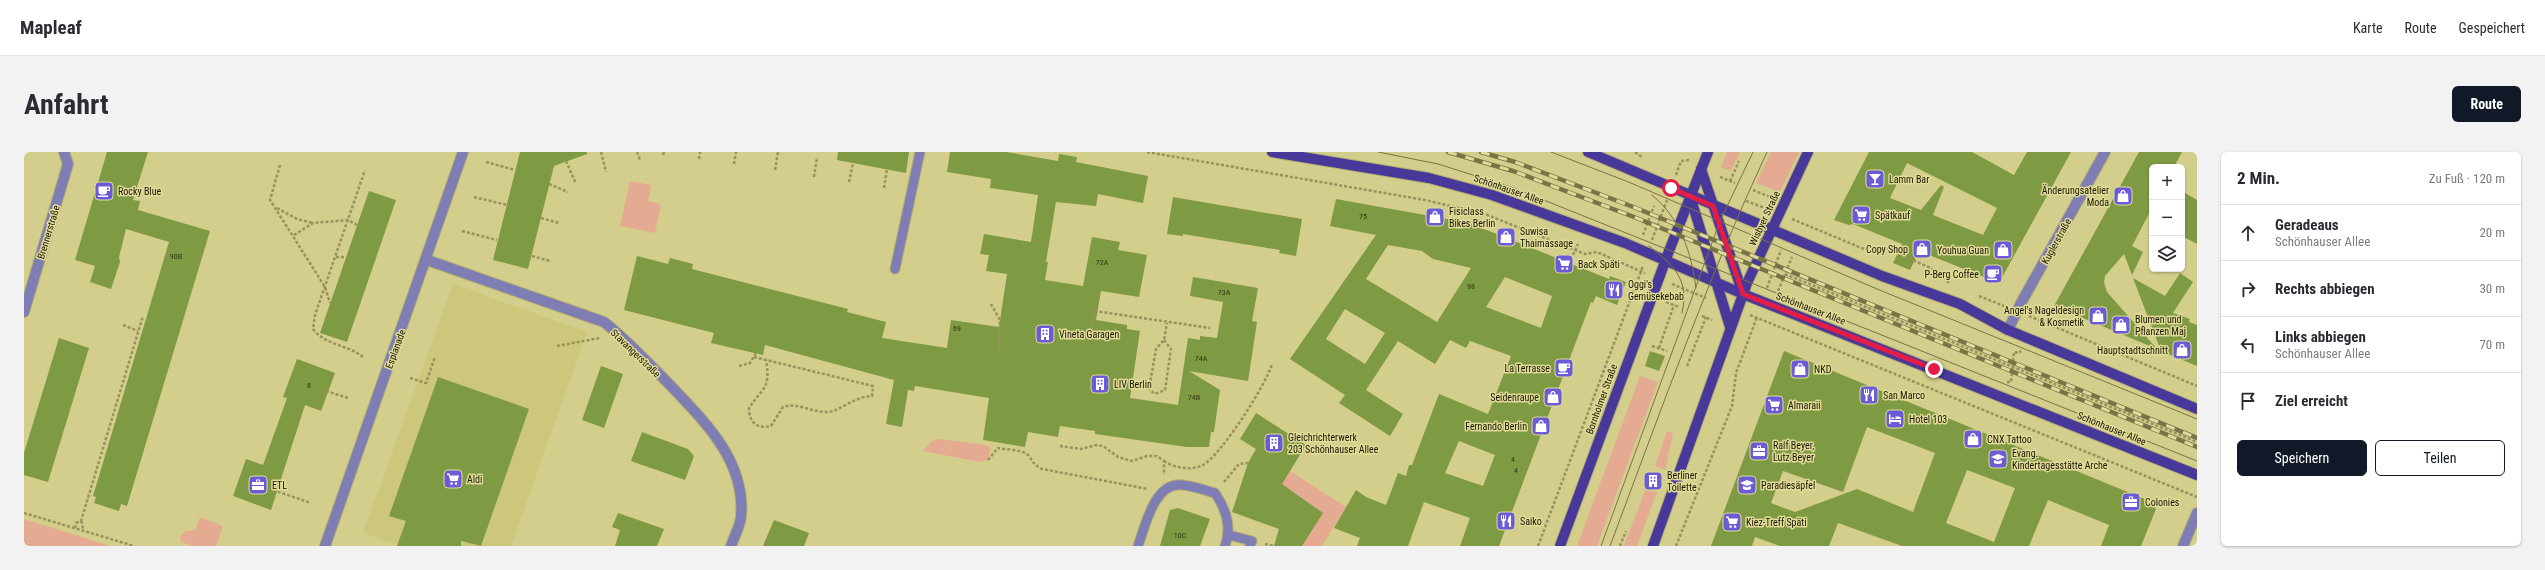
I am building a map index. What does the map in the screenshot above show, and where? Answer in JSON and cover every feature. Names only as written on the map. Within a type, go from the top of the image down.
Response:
[{"type":"main road","name":"Schönhauser Allee","points":[[1272,152],[1412,175],[1451,183],[1492,195],[1648,253],[1762,302],[2197,475]]},
{"type":"main road","points":[[1588,152],[1770,231],[1882,276],[1960,304],[2008,330],[2197,409]]},
{"type":"main road","name":"Wisbyer Straße","points":[[1743,294],[1770,231],[1780,201],[1808,152]]},
{"type":"main road","points":[[1665,260],[1707,155]]},
{"type":"main road","points":[[1652,546],[1743,294],[1701,169]]},
{"type":"main road","points":[[1690,196],[1730,327]]},
{"type":"main road","name":"Bornholmer Straße","points":[[1560,546],[1665,260]]},
{"type":"street","name":"Brennerstraße","points":[[24,312],[68,164],[64,152]]},
{"type":"street","name":"Esplanade","points":[[325,546],[427,260],[463,152]]},
{"type":"street","name":"Kuglerstraße","points":[[2008,330],[2021,303],[2105,152]]},
{"type":"street","name":"Stavangerstraße","points":[[427,260],[604,322],[624,338],[706,423],[724,446],[733,465],[740,491],[741,518],[731,546]]},
{"type":"street","points":[[2183,546],[2197,513]]},
{"type":"lane","points":[[895,269],[920,152]]},
{"type":"lane","points":[[1138,546],[1154,503],[1165,491],[1181,485],[1215,493],[1224,505],[1229,535],[1225,546]]},
{"type":"lane","points":[[1229,535],[1252,541],[1250,546]]},
{"type":"path","points":[[601,152],[606,172]]},
{"type":"path","points":[[637,152],[640,160]]},
{"type":"path","points":[[699,159],[700,152]]},
{"type":"path","points":[[734,164],[736,152]]},
{"type":"path","points":[[775,170],[778,152]]},
{"type":"path","points":[[1148,152],[1425,200],[1485,214],[1585,254],[1597,252],[1723,305]]},
{"type":"path","points":[[1538,546],[1682,161],[1707,155]]},
{"type":"path","points":[[814,177],[817,158]]},
{"type":"path","points":[[566,161],[576,184]]},
{"type":"path","points":[[1730,181],[1739,161]]},
{"type":"path","points":[[486,162],[515,170]]},
{"type":"path","points":[[849,182],[853,163]]},
{"type":"path","points":[[280,165],[270,200],[294,235],[326,287],[330,303]]},
{"type":"path","points":[[884,188],[887,169]]},
{"type":"path","points":[[363,357],[355,350],[320,339],[313,329],[316,315],[365,170]]},
{"type":"path","points":[[1720,177],[1735,183]]},
{"type":"path","points":[[549,184],[568,192]]},
{"type":"path","points":[[1676,546],[1732,406],[1736,373],[1786,237],[1791,219],[1780,201],[1753,190]]},
{"type":"path","points":[[474,197],[507,205]]},
{"type":"path","points":[[1643,235],[1654,206]]},
{"type":"path","points":[[275,207],[297,219],[313,223],[348,220],[357,225]]},
{"type":"path","points":[[541,218],[559,223]]},
{"type":"path","points":[[294,235],[313,223]]},
{"type":"path","points":[[1806,225],[1864,249],[1886,248],[1937,271],[1948,283],[1955,286]]},
{"type":"path","points":[[462,231],[497,240]]},
{"type":"path","points":[[1573,256],[1578,244]]},
{"type":"path","points":[[532,256],[550,261]]},
{"type":"path","points":[[336,257],[346,257]]},
{"type":"path","points":[[1778,291],[1792,257]]},
{"type":"path","points":[[1785,274],[2197,442]]},
{"type":"path","points":[[1976,295],[2005,306]]},
{"type":"path","points":[[1665,302],[1679,307]]},
{"type":"path","points":[[991,304],[1000,320],[999,356]]},
{"type":"path","points":[[1659,348],[1674,305]]},
{"type":"path","points":[[1737,310],[2197,497]]},
{"type":"path","points":[[1092,330],[1095,312],[1210,328]]},
{"type":"path","points":[[82,530],[83,525],[81,521],[143,316]]},
{"type":"path","points":[[1702,316],[1712,320]]},
{"type":"path","points":[[1687,366],[1706,318]]},
{"type":"path","points":[[2033,318],[2197,386]]},
{"type":"path","points":[[1164,340],[1171,349],[1165,390],[1155,394],[1149,389],[1154,356],[1156,349],[1164,340],[1167,323]]},
{"type":"path","points":[[123,326],[138,330]]},
{"type":"path","points":[[557,346],[602,337],[598,334]]},
{"type":"path","points":[[1652,346],[1667,351]]},
{"type":"path","points":[[2004,385],[2011,382],[2014,352],[2019,353],[2021,350]]},
{"type":"path","points":[[739,366],[750,363],[756,353]]},
{"type":"path","points":[[410,378],[426,383],[435,357]]},
{"type":"path","points":[[754,357],[873,386],[872,396],[860,396],[846,402],[839,409],[827,412],[789,404],[783,406],[771,426],[762,428],[753,424],[749,417],[749,408],[766,385],[768,373],[766,360]]},
{"type":"path","points":[[1060,446],[1081,449],[1096,444],[1103,446],[1125,460],[1138,460],[1152,455],[1164,463],[1186,468],[1201,466],[1208,462],[1221,448],[1269,376],[1272,364]]},
{"type":"path","points":[[326,391],[348,398]]},
{"type":"path","points":[[988,460],[998,448],[1023,452],[1028,455],[1033,464],[1042,469],[1145,487],[1153,491],[1154,503]]},
{"type":"path","points":[[1215,493],[1239,464],[1243,462],[1248,463]]},
{"type":"path","points":[[274,490],[311,503]]},
{"type":"path","points":[[24,513],[134,546]]},
{"type":"path","points":[[75,528],[76,523],[81,521]]},
{"type":"path","points":[[1620,546],[1626,531]]},
{"type":"shaded area","points":[[1727,152],[1740,152],[1731,171],[1721,167]]},
{"type":"shaded area","points":[[1771,152],[1799,152],[1780,192],[1756,183]]},
{"type":"shaded area","points":[[630,181],[651,185],[648,201],[661,204],[655,233],[620,226]]},
{"type":"shaded area","points":[[453,284],[587,332],[511,546],[401,546],[363,533]]},
{"type":"shaded area","points":[[1640,376],[1658,382],[1597,546],[1577,546]]},
{"type":"shaded area","points":[[1667,431],[1673,433],[1665,470],[1655,466]]},
{"type":"shaded area","points":[[938,439],[986,445],[991,448],[988,460],[980,462],[923,451],[931,442]]},
{"type":"shaded area","points":[[1290,471],[1346,507],[1322,546],[1302,546],[1323,513],[1282,484]]},
{"type":"shaded area","points":[[1646,488],[1657,492],[1637,546],[1624,546]]},
{"type":"shaded area","points":[[200,517],[223,526],[216,546],[192,546],[181,542],[180,536],[186,531],[195,530]]},
{"type":"shaded area","points":[[24,519],[110,546],[24,546]]},
{"type":"building","points":[[107,152],[148,152],[133,200],[140,201],[138,210],[210,231],[127,506],[121,504],[119,511],[94,503],[96,497],[93,496],[169,242],[126,229],[119,257],[120,262],[111,289],[90,282],[95,266],[75,260]]},
{"type":"building","points":[[520,152],[587,152],[587,154],[554,166],[528,269],[493,260]]},
{"type":"building","points":[[838,152],[909,152],[906,173],[837,160]]},
{"type":"building","points":[[950,152],[1006,152],[1058,161],[1059,154],[1077,157],[1076,162],[1148,176],[1143,203],[1098,194],[1096,206],[1056,202],[1046,262],[1048,262],[1045,280],[1083,286],[1092,237],[1120,242],[1118,250],[1147,255],[1139,297],[1101,291],[1096,320],[1127,325],[1127,329],[1140,331],[1130,398],[1178,405],[1188,338],[1200,340],[1200,336],[1217,338],[1223,302],[1190,296],[1193,277],[1258,288],[1252,321],[1257,322],[1248,381],[1189,371],[1220,390],[1214,432],[1211,432],[1209,447],[1187,447],[1095,434],[1095,431],[1060,426],[1058,437],[1028,432],[1025,447],[983,440],[989,398],[915,386],[914,391],[908,390],[902,427],[886,424],[894,380],[765,345],[763,355],[711,343],[714,333],[624,310],[637,256],[668,264],[670,258],[693,264],[692,269],[848,309],[847,312],[886,322],[882,338],[947,348],[951,320],[999,327],[1007,274],[986,271],[989,255],[980,254],[984,234],[1031,242],[1038,195],[990,188],[991,179],[947,172]]},
{"type":"building","points":[[1869,152],[1972,152],[2014,175],[2027,152],[2071,152],[1999,283],[1919,251],[1910,270],[1893,263],[1902,244],[1853,224],[1849,225],[1834,220]],"holes":[[[1907,163],[1997,208],[1983,235],[1933,215],[1944,187],[1941,185],[1921,210],[1890,198]]]},
{"type":"building","points":[[2139,152],[2182,152],[2176,164],[2149,164],[2149,214],[2132,246],[2143,252],[2132,275],[2124,254],[2105,276],[2104,282],[2107,292],[2157,349],[2054,306]]},
{"type":"building","points":[[369,191],[396,200],[347,342],[320,333]]},
{"type":"building","points":[[2185,193],[2197,200],[2197,244],[2185,238]]},
{"type":"building","points":[[1173,197],[1302,219],[1296,256],[1279,253],[1280,250],[1183,234],[1183,236],[1167,234]]},
{"type":"building","points":[[1336,199],[1469,223],[1609,279],[1610,276],[1626,282],[1617,305],[1596,296],[1593,303],[1591,302],[1499,546],[1460,546],[1470,518],[1424,502],[1408,546],[1357,546],[1360,538],[1334,528],[1356,490],[1366,497],[1386,505],[1398,473],[1406,476],[1409,465],[1412,465],[1439,394],[1488,414],[1511,356],[1470,341],[1466,348],[1450,340],[1435,364],[1398,341],[1366,390],[1403,414],[1390,436],[1339,403],[1345,395],[1290,359],[1376,235],[1330,226]],"holes":[[[1388,245],[1422,251],[1433,259],[1471,268],[1437,322],[1366,279]],[[1505,277],[1552,296],[1541,328],[1486,307]],[[1345,309],[1385,333],[1365,364],[1326,339]],[[1459,441],[1495,455],[1483,486],[1445,473]]]},
{"type":"building","points":[[2180,273],[2193,282],[2173,313],[2190,319],[2189,322],[2197,325],[2197,366],[2161,351],[2133,278],[2165,296]]},
{"type":"building","points":[[59,338],[89,348],[48,482],[24,475],[24,453]]},
{"type":"building","points":[[1650,351],[1665,356],[1659,371],[1645,366]]},
{"type":"building","points":[[1784,351],[2152,502],[2156,509],[2141,546],[2101,546],[2109,525],[2048,500],[2029,546],[1902,546],[1838,523],[1829,546],[1780,546],[1755,537],[1752,546],[1711,546]],"holes":[[[1867,427],[1935,453],[1913,512],[1857,489],[1795,512],[1771,503],[1783,471],[1843,492]],[[1967,470],[2015,488],[1994,542],[1946,523]]]},
{"type":"building","points":[[297,359],[335,373],[321,411],[305,405],[271,510],[233,496],[246,459],[263,465],[287,398],[283,397]]},
{"type":"building","points":[[601,366],[623,374],[604,428],[582,420]]},
{"type":"building","name":"Aldi","points":[[438,377],[529,409],[481,546],[461,541],[461,546],[397,546],[406,521],[389,516]]},
{"type":"building","points":[[1256,413],[1306,445],[1282,484],[1323,513],[1302,546],[1274,546],[1279,529],[1232,512],[1248,463],[1256,449],[1240,439]]},
{"type":"building","points":[[642,432],[688,449],[694,456],[685,480],[631,461]]},
{"type":"building","points":[[1178,508],[1210,519],[1200,546],[1160,546],[1170,510]]},
{"type":"building","points":[[618,513],[664,529],[657,546],[615,546],[620,530],[612,527]]},
{"type":"building","points":[[774,520],[809,533],[804,546],[763,546]]},
{"type":"tram line","points":[[1378,152],[1438,164],[1511,187],[2197,461]]},
{"type":"tram line","points":[[1551,152],[1631,183],[1877,289],[2197,419]]},
{"type":"tram line","points":[[1601,546],[1720,221],[1753,152]]},
{"type":"tram line","points":[[1610,546],[1704,298],[1767,152]]},
{"type":"tram line","points":[[1652,195],[1662,204],[1677,225],[1683,237],[1688,249],[1696,288]]},
{"type":"tram line","points":[[1649,246],[1678,274],[1684,291],[1682,313]]},
{"type":"railway","points":[[1448,152],[1513,171],[1634,217],[2197,447]]},
{"type":"railway","points":[[1481,152],[1515,162],[1636,208],[2197,438]]},
{"type":"place","name":"Lamm Bar","points":[[1875,179]]},
{"type":"place","name":"Rocky Blue","points":[[104,191]]},
{"type":"place","name":"Änderungsatelier Moda","points":[[2123,196]]},
{"type":"place","name":"Spätkauf","points":[[1861,215]]},
{"type":"place","name":"Fisiclass Bikes Berlin","points":[[1435,217]]},
{"type":"place","name":"Suwisa Thaimassage","points":[[1506,237]]},
{"type":"place","name":"Copy Shop","points":[[1922,249]]},
{"type":"place","name":"Youhua Guan","points":[[2003,250]]},
{"type":"place","name":"Back Späti","points":[[1564,264]]},
{"type":"place","name":"P-Berg Coffee","points":[[1993,274]]},
{"type":"place","name":"Oggi's Gemüsekebab","points":[[1614,290]]},
{"type":"place","name":"Angel's Nageldesign & Kosmetik","points":[[2098,316]]},
{"type":"place","name":"Blumen und Pflanzen Maj","points":[[2121,325]]},
{"type":"place","name":"Vineta Garagen","points":[[1045,334]]},
{"type":"place","name":"Hauptstadtschnitt","points":[[2182,350]]},
{"type":"place","name":"La Terrasse","points":[[1564,368]]},
{"type":"place","name":"NKD","points":[[1800,369]]},
{"type":"place","name":"LIV Berlin","points":[[1100,384]]},
{"type":"place","name":"San Marco","points":[[1869,395]]},
{"type":"place","name":"Seidenraupe","points":[[1553,397]]},
{"type":"place","name":"Almaraii","points":[[1774,405]]},
{"type":"place","name":"Hotel 103","points":[[1895,419]]},
{"type":"place","name":"Fernando Berlin","points":[[1541,426]]},
{"type":"place","name":"CNX Tattoo","points":[[1973,439]]},
{"type":"place","name":"Gleichrichterwerk 203 Schönhauser Allee","points":[[1274,443]]},
{"type":"place","name":"Ralf Beyer, Lutz Beyer","points":[[1759,451]]},
{"type":"place","name":"Evang. Kindertagesstätte Arche","points":[[1998,459]]},
{"type":"place","name":"Aldi","points":[[453,479]]},
{"type":"place","name":"Berliner Toilette","points":[[1653,481]]},
{"type":"place","name":"ETL","points":[[258,485]]},
{"type":"place","name":"Paradiesäpfel","points":[[1747,485]]},
{"type":"place","name":"Colonies","points":[[2131,502]]},
{"type":"place","name":"Saiko","points":[[1506,521]]},
{"type":"place","name":"Kiez-Treff Späti","points":[[1732,522]]},
{"type":"route","points":[[1671,188],[1713,206],[1743,294],[1934,369]]}]
